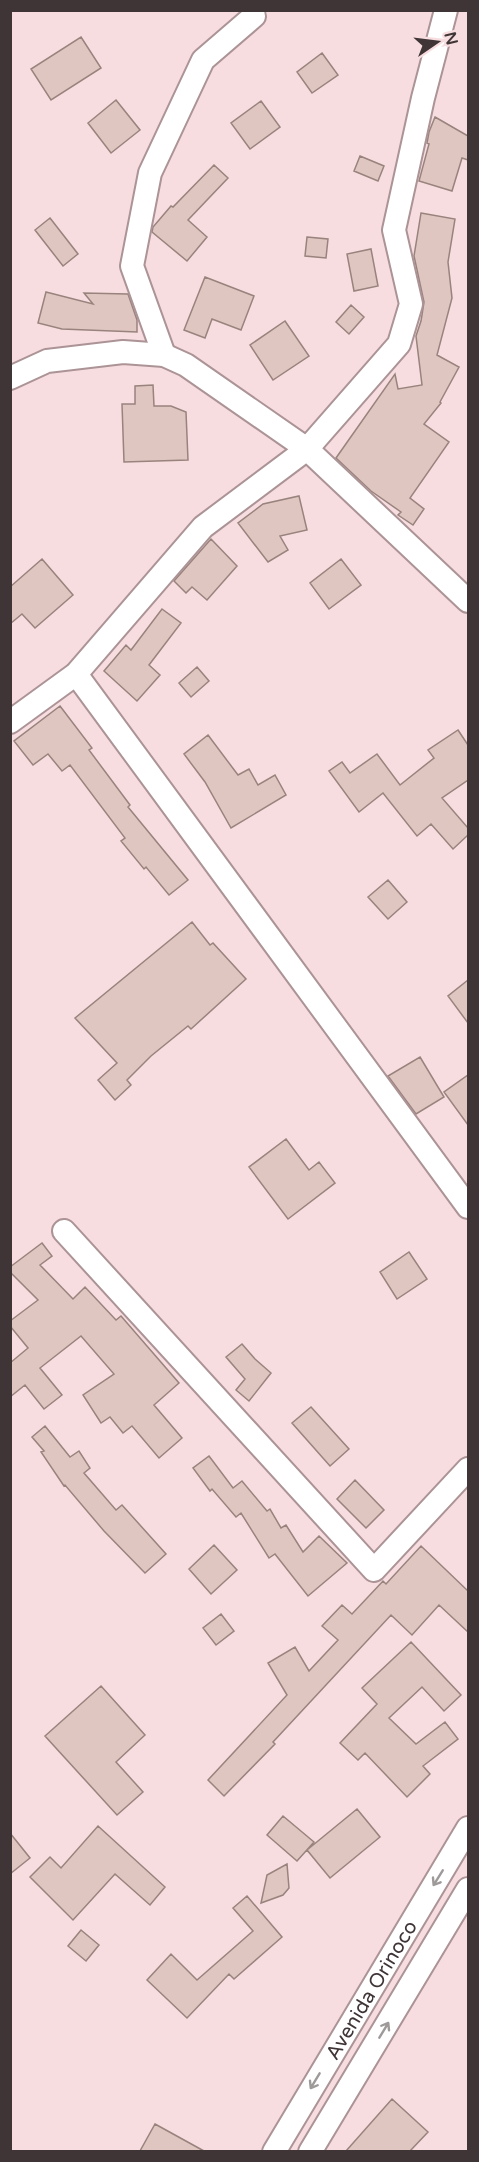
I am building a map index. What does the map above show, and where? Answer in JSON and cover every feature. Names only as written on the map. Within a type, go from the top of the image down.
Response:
[{"type":"street","points":[[10,722],[76,674],[203,527],[307,449],[399,345],[411,304],[394,230],[423,99],[446,10]]},
{"type":"street","points":[[164,355],[132,266],[150,173],[203,60],[254,16]]},
{"type":"street","points":[[10,378],[47,362],[123,352],[164,355],[186,365],[307,449],[468,601]]},
{"type":"street","points":[[76,674],[468,1208]]},
{"type":"street","points":[[64,1231],[374,1570],[468,1468]]},
{"type":"street","name":"Avenida Orinoco","points":[[273,2151],[468,1828]]},
{"type":"street","name":"Avenida Orinoco","points":[[310,2151],[468,1889]]},
{"type":"building","points":[[81,37],[101,68],[51,100],[31,69]]},
{"type":"building","points":[[322,53],[338,75],[312,93],[297,72]]},
{"type":"building","points":[[116,100],[140,130],[111,153],[88,123]]},
{"type":"building","points":[[261,101],[280,127],[250,149],[231,123]]},
{"type":"building","points":[[435,117],[468,136],[468,160],[462,158],[452,191],[419,181],[429,144],[427,143],[429,132]]},
{"type":"building","points":[[360,156],[384,166],[378,181],[354,171]]},
{"type":"building","points":[[214,165],[228,178],[188,220],[207,237],[187,261],[152,232],[153,227],[171,206],[173,207]]},
{"type":"building","points":[[421,213],[455,219],[448,262],[452,298],[437,355],[459,367],[441,403],[424,424],[449,442],[410,498],[424,509],[413,525],[398,515],[401,512],[371,491],[336,458],[395,374],[398,389],[422,385],[416,336],[424,302],[414,256]]},
{"type":"building","points":[[50,218],[78,254],[63,266],[35,230]]},
{"type":"building","points":[[307,237],[328,239],[326,258],[305,256]]},
{"type":"building","points":[[371,249],[378,286],[354,291],[347,254]]},
{"type":"building","points":[[205,277],[254,296],[241,330],[212,319],[205,338],[184,330]]},
{"type":"building","points":[[46,292],[93,304],[84,293],[128,294],[137,320],[137,332],[62,329],[38,323]]},
{"type":"building","points":[[351,305],[364,317],[349,334],[336,322]]},
{"type":"building","points":[[285,321],[309,356],[273,380],[250,345]]},
{"type":"building","points":[[153,385],[154,406],[171,406],[186,412],[188,460],[124,462],[122,404],[135,404],[135,386]]},
{"type":"building","points":[[299,496],[307,530],[280,536],[288,550],[268,562],[238,523],[263,504]]},
{"type":"building","points":[[211,539],[237,566],[207,600],[192,587],[186,593],[174,581]]},
{"type":"building","points":[[42,559],[73,595],[35,628],[22,614],[10,624],[10,587]]},
{"type":"building","points":[[341,559],[361,585],[329,609],[310,583]]},
{"type":"building","points":[[162,609],[181,623],[149,665],[160,675],[137,701],[104,671],[126,645],[131,650]]},
{"type":"building","points":[[197,667],[209,681],[191,697],[179,683]]},
{"type":"building","points":[[60,706],[92,748],[89,750],[130,805],[128,807],[188,880],[169,895],[121,841],[125,838],[70,765],[62,771],[48,754],[33,765],[14,741]]},
{"type":"building","points":[[458,730],[468,745],[468,780],[442,798],[468,828],[468,835],[453,849],[431,824],[417,836],[383,793],[359,812],[329,771],[342,762],[350,773],[377,754],[400,785],[434,758],[428,750]]},
{"type":"building","points":[[208,735],[238,775],[249,769],[258,785],[275,775],[286,795],[231,828],[205,782],[184,754]]},
{"type":"building","points":[[388,880],[407,902],[388,919],[368,897]]},
{"type":"building","points":[[192,922],[210,945],[213,943],[246,979],[191,1029],[188,1026],[151,1056],[127,1080],[131,1085],[115,1100],[98,1080],[117,1063],[75,1018]]},
{"type":"building","points":[[468,980],[468,1023],[448,996]]},
{"type":"building","points":[[420,1057],[444,1097],[416,1114],[388,1076]]},
{"type":"building","points":[[468,1075],[468,1125],[444,1092]]},
{"type":"building","points":[[286,1139],[309,1170],[319,1162],[335,1183],[288,1219],[249,1167]]},
{"type":"building","points":[[42,1243],[52,1256],[40,1265],[73,1299],[85,1287],[116,1320],[121,1316],[179,1383],[154,1405],[182,1438],[159,1458],[132,1426],[123,1433],[110,1417],[101,1423],[83,1395],[114,1374],[81,1336],[40,1368],[62,1395],[44,1409],[25,1385],[10,1397],[10,1363],[28,1348],[10,1326],[10,1321],[38,1300],[10,1272],[10,1267]]},
{"type":"building","points":[[409,1252],[427,1279],[397,1299],[380,1272]]},
{"type":"building","points":[[242,1344],[271,1373],[249,1401],[236,1390],[245,1379],[226,1357]]},
{"type":"building","points":[[311,1407],[349,1449],[330,1466],[292,1423]]},
{"type":"building","points":[[45,1426],[70,1457],[79,1451],[90,1468],[84,1473],[116,1510],[122,1505],[166,1554],[145,1573],[64,1486],[41,1452],[44,1451],[32,1437]]},
{"type":"building","points":[[209,1456],[233,1488],[242,1481],[267,1511],[270,1509],[281,1528],[286,1525],[303,1552],[319,1536],[347,1563],[308,1596],[275,1554],[269,1558],[241,1513],[236,1517],[212,1489],[210,1491],[193,1468]]},
{"type":"building","points":[[355,1480],[384,1510],[366,1528],[337,1499]]},
{"type":"building","points":[[214,1545],[237,1570],[211,1594],[189,1569]]},
{"type":"building","points":[[421,1546],[468,1591],[468,1632],[439,1605],[412,1635],[391,1615],[273,1742],[275,1744],[224,1796],[208,1780],[287,1695],[268,1663],[295,1647],[309,1671],[338,1640],[322,1626],[342,1605],[352,1614],[383,1581],[386,1584]]},
{"type":"building","points":[[221,1614],[234,1631],[216,1645],[203,1628]]},
{"type":"building","points":[[411,1642],[461,1695],[444,1711],[422,1687],[389,1718],[416,1744],[445,1722],[458,1739],[423,1766],[430,1774],[407,1797],[365,1753],[358,1760],[340,1743],[377,1704],[362,1688]]},
{"type":"building","points":[[101,1686],[145,1735],[116,1762],[143,1792],[117,1815],[45,1736]]},
{"type":"building","points":[[357,1809],[380,1837],[330,1878],[307,1850]]},
{"type":"building","points":[[283,1816],[314,1842],[297,1861],[267,1835]]},
{"type":"building","points":[[98,1826],[165,1887],[150,1905],[115,1874],[73,1920],[30,1877],[50,1857],[61,1868]]},
{"type":"building","points":[[10,1833],[30,1858],[10,1874]]},
{"type":"building","points":[[287,1864],[289,1888],[283,1895],[261,1903],[267,1875]]},
{"type":"building","points":[[247,1896],[282,1937],[234,1979],[229,1974],[187,2018],[147,1980],[171,1954],[197,1980],[253,1931],[233,1908]]},
{"type":"building","points":[[81,1930],[99,1945],[86,1961],[68,1946]]},
{"type":"building","points":[[392,2099],[428,2132],[410,2151],[346,2151]]},
{"type":"building","points":[[155,2124],[204,2151],[140,2151]]}]
